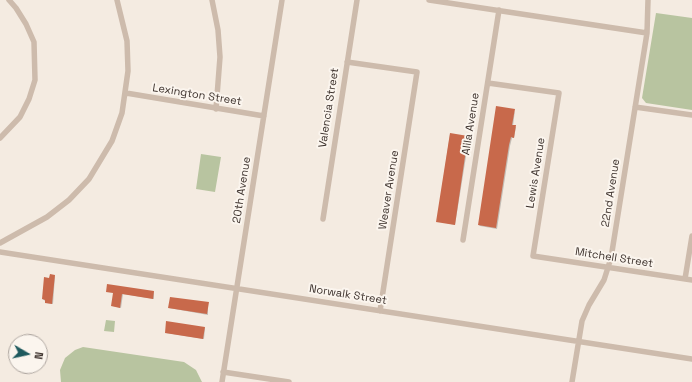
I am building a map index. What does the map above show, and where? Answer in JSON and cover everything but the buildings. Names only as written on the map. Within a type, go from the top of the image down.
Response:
[{"type":"street","points":[[0,138],[20,116],[29,99],[35,80],[34,42],[26,24],[9,0]]},
{"type":"street","points":[[0,243],[54,212],[69,200],[89,179],[102,159],[116,132],[126,93],[128,71],[127,41],[117,0]]},
{"type":"street","points":[[212,0],[218,30],[220,57],[216,109]]},
{"type":"street","name":"20th Avenue","points":[[222,382],[282,0]]},
{"type":"street","name":"Valencia Street","points":[[322,219],[356,0]]},
{"type":"street","points":[[429,0],[647,32]]},
{"type":"street","name":"22nd Avenue","points":[[572,382],[582,321],[586,310],[609,268],[647,32],[648,0]]},
{"type":"street","name":"Alila Avenue","points":[[463,240],[499,10]]},
{"type":"street","name":"Weaver Avenue","points":[[347,62],[417,72],[380,311]]},
{"type":"street","name":"Lewis Avenue","points":[[488,82],[558,93],[533,256]]},
{"type":"street","name":"Lexington Street","points":[[126,93],[264,116]]},
{"type":"street","points":[[635,106],[692,116]]},
{"type":"street","points":[[685,279],[692,236]]},
{"type":"street","name":"Norwalk Street","points":[[0,252],[237,290],[692,359]]},
{"type":"street","name":"Mitchell Street","points":[[533,256],[692,280]]},
{"type":"street","points":[[223,372],[289,382]]},
{"type":"green space","points":[[656,13],[692,18],[692,110],[646,103],[642,98]]},
{"type":"green space","points":[[201,154],[221,157],[215,192],[196,189]]},
{"type":"green space","points":[[106,320],[115,321],[114,332],[104,331]]},
{"type":"green space","points":[[83,347],[184,362],[196,370],[202,382],[61,382],[60,370],[65,358],[75,350]]}]
